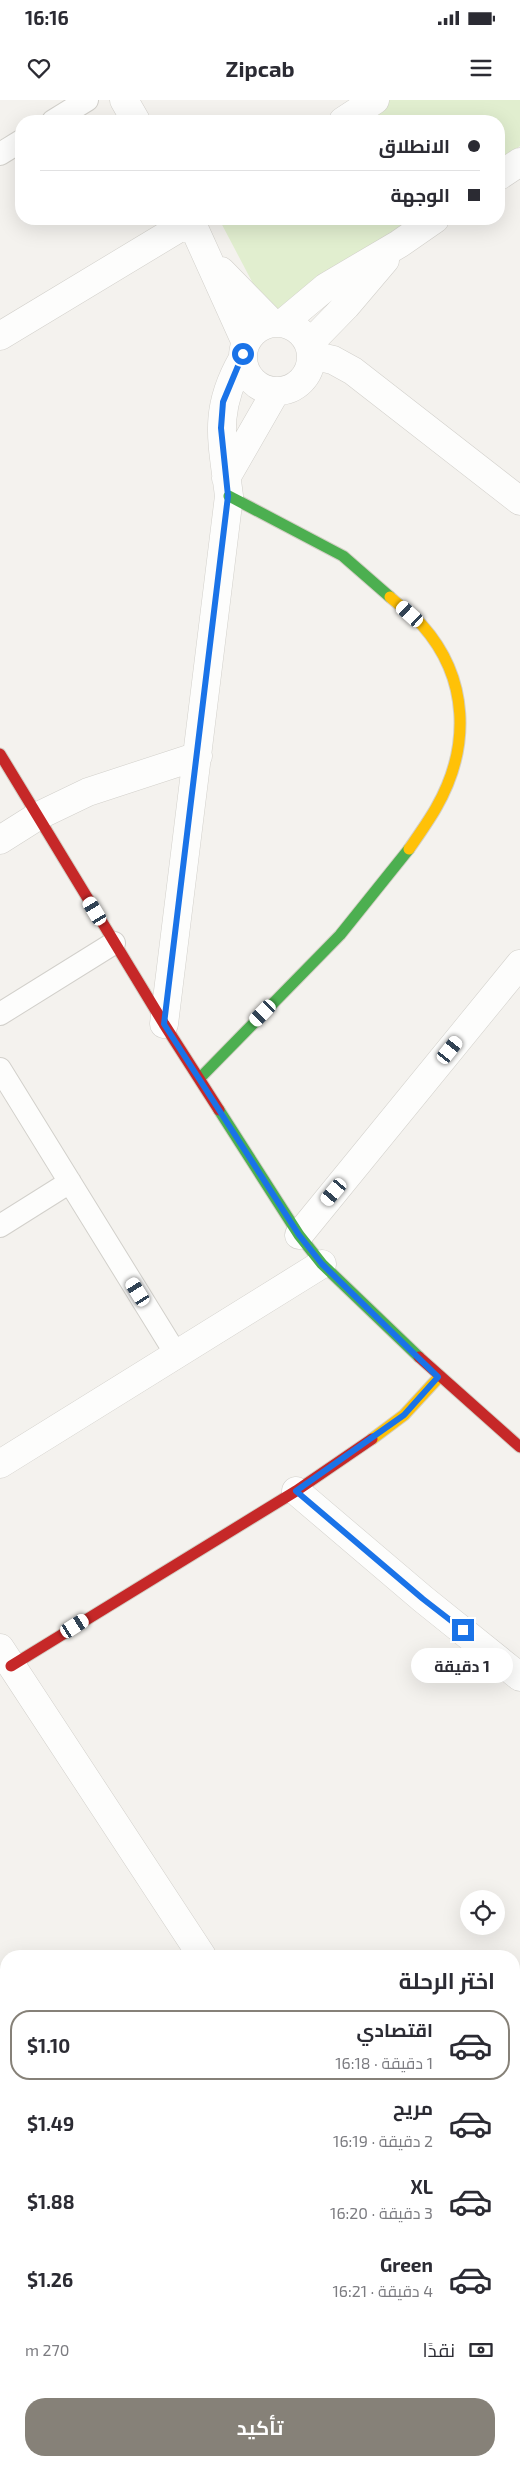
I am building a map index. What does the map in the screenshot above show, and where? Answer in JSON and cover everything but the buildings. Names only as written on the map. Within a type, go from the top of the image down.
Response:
[{"type":"street","points":[[124,100],[133,115]]},
{"type":"street","points":[[352,115],[375,100]]},
{"type":"street","points":[[505,172],[520,162]]},
{"type":"street","points":[[0,336],[182,225]]},
{"type":"street","points":[[195,225],[210,260],[244,351],[248,375],[265,390],[276,391],[298,384],[310,366],[310,349],[399,244]]},
{"type":"street","points":[[164,1024],[198,756],[227,487],[221,428],[223,402],[244,351],[261,327],[278,323],[326,287],[399,244],[426,225]]},
{"type":"street","points":[[210,260],[278,323],[298,331],[310,349],[353,371],[520,500]]},
{"type":"street","points":[[227,487],[276,391]]},
{"type":"street","points":[[200,1078],[340,935],[408,851],[437,807],[454,768],[461,734],[459,700],[454,677],[441,650],[420,624],[343,556],[227,487]]},
{"type":"street","points":[[0,754],[164,1024],[299,1235],[322,1264],[438,1377],[520,1447]]},
{"type":"street","points":[[0,840],[38,816],[88,792],[198,756]]},
{"type":"street","points":[[299,1235],[520,964]]},
{"type":"street","points":[[0,1464],[322,1264]]},
{"type":"street","points":[[198,1950],[6,1657],[171,1566],[296,1491],[404,1415],[438,1377]]},
{"type":"street","points":[[296,1491],[423,1599],[520,1676]]},
{"type":"lane","points":[[63,115],[87,100]]},
{"type":"lane","points":[[0,154],[15,145]]},
{"type":"lane","points":[[0,1014],[114,943]]},
{"type":"lane","points":[[0,1069],[176,1354]]},
{"type":"lane","points":[[0,1226],[70,1182]]},
{"type":"green space","points":[[390,100],[520,100],[520,146],[505,158],[505,115],[366,115]]},
{"type":"green space","points":[[222,225],[417,225],[278,331]]},
{"type":"traffic: fast","points":[[229,496],[343,556],[390,597]]},
{"type":"traffic: fast","points":[[200,1078],[340,935],[409,849]]},
{"type":"traffic: fast","points":[[219,1110],[299,1235],[322,1264],[419,1357]]},
{"type":"traffic: slow","points":[[390,597],[422,625],[438,646],[449,667],[456,690],[460,714],[455,761],[447,785],[433,813],[409,849]]},
{"type":"traffic: slow","points":[[372,1439],[404,1415],[439,1377]]},
{"type":"traffic: jam","points":[[0,754],[164,1024],[219,1110]]},
{"type":"traffic: jam","points":[[419,1357],[520,1447]]},
{"type":"traffic: jam","points":[[11,1666],[296,1491],[372,1439]]},
{"type":"route","points":[[243,354],[223,402],[221,428],[228,496],[198,756],[164,1024],[299,1235],[322,1264],[438,1377],[404,1415],[357,1450],[296,1491],[423,1599],[463,1630]]}]
